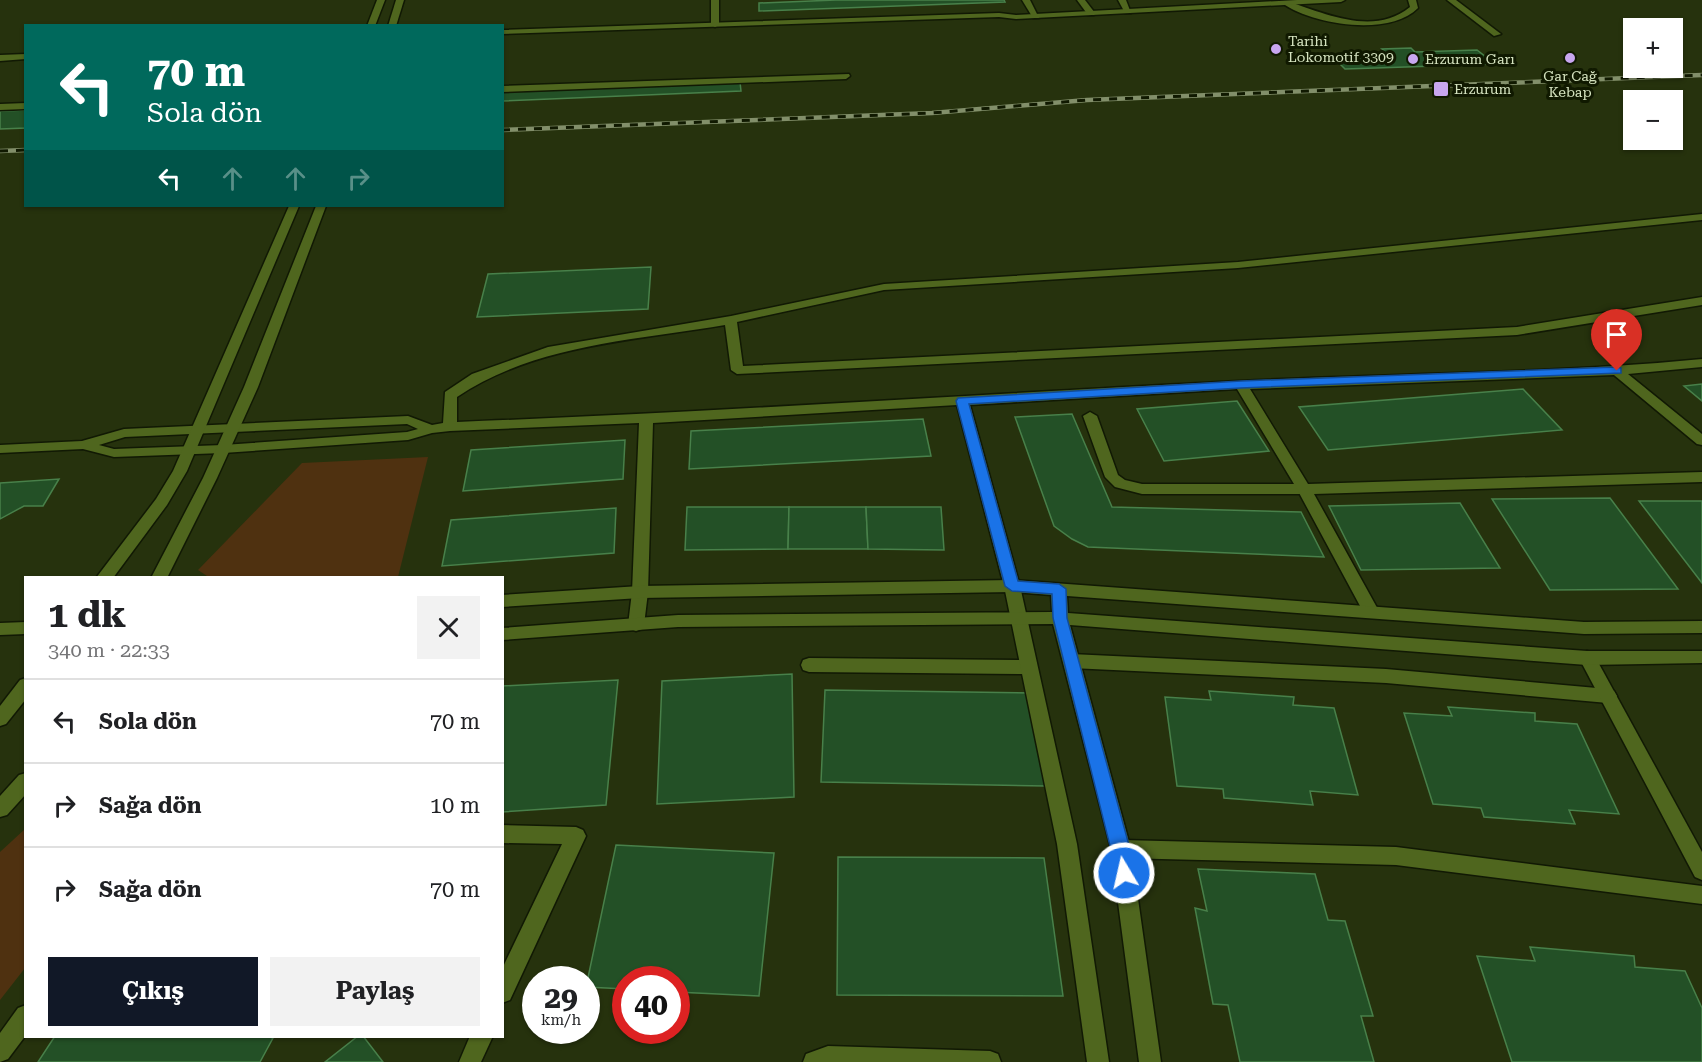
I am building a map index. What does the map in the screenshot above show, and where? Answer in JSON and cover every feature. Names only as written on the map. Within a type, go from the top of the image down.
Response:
[{"type":"street","points":[[372,24],[381,0]]},
{"type":"street","points":[[393,24],[400,0]]},
{"type":"street","points":[[715,0],[715,25]]},
{"type":"street","points":[[1026,0],[1036,16]]},
{"type":"street","points":[[1081,0],[1091,13]]},
{"type":"street","points":[[1122,0],[1128,11]]},
{"type":"street","points":[[504,32],[999,15],[1016,17],[1340,0]]},
{"type":"street","points":[[1286,3],[1306,12],[1334,19],[1384,23],[1400,20],[1410,14],[1414,8],[1413,0]]},
{"type":"street","points":[[1451,0],[1497,34]]},
{"type":"street","points":[[504,38],[1003,21],[1016,17]]},
{"type":"street","points":[[0,58],[24,56]]},
{"type":"street","points":[[0,64],[24,62]]},
{"type":"street","points":[[504,89],[846,76]]},
{"type":"street","points":[[0,107],[24,106]]},
{"type":"street","points":[[106,576],[162,502],[189,451],[294,207]]},
{"type":"street","points":[[160,576],[251,387],[321,207]]},
{"type":"street","points":[[450,427],[450,395],[477,377],[548,351],[731,320],[884,287],[1238,265],[1702,217]]},
{"type":"street","points":[[731,320],[737,370],[1517,331],[1702,301]]},
{"type":"street","points":[[1685,305],[1702,305]]},
{"type":"street","points":[[83,445],[114,453],[189,451],[408,436],[431,429],[450,427],[646,420],[1241,385],[1617,371],[1702,363]]},
{"type":"street","points":[[1617,371],[1702,441]]},
{"type":"street","points":[[1241,385],[1304,489],[1372,613]]},
{"type":"street","points":[[962,401],[1012,586],[1067,844],[1098,1062]]},
{"type":"street","points":[[1090,416],[1112,477],[1120,484],[1142,489],[1304,489],[1702,477]]},
{"type":"street","points":[[0,449],[83,445],[124,433],[408,420],[431,429]]},
{"type":"street","points":[[636,625],[640,592],[646,420]]},
{"type":"street","points":[[504,601],[640,592],[1012,586],[1584,628],[1702,627]]},
{"type":"street","points":[[1059,589],[1060,618],[1121,849],[1150,1062]]},
{"type":"street","points":[[504,634],[678,621],[1060,618],[1587,658],[1702,657]]},
{"type":"street","points":[[0,628],[24,628]]},
{"type":"street","points":[[1587,658],[1702,871]]},
{"type":"street","points":[[1071,661],[1386,676],[1608,696]]},
{"type":"street","points":[[809,665],[1029,667]]},
{"type":"street","points":[[0,719],[17,695]]},
{"type":"street","points":[[0,809],[24,783]]},
{"type":"street","points":[[504,834],[576,836],[504,989]]},
{"type":"street","points":[[1121,849],[1396,856],[1702,895]]},
{"type":"street","points":[[0,1051],[24,1019]]},
{"type":"street","points":[[470,1062],[481,1038]]},
{"type":"street","points":[[814,1062],[828,1057],[990,1062]]},
{"type":"shaded area","points":[[428,457],[398,576],[207,576],[198,570],[302,463]]},
{"type":"shaded area","points":[[24,830],[24,969],[0,1000],[0,852]]},
{"type":"building","points":[[836,0],[1004,0],[1005,2],[759,11],[759,3]]},
{"type":"building","name":"Erzurum Garı","points":[[1411,48],[1415,52],[1477,50],[1495,64],[1345,69],[1331,55],[1387,53],[1382,49]]},
{"type":"building","points":[[740,82],[741,91],[504,101],[504,92]]},
{"type":"building","points":[[24,110],[24,128],[0,129],[0,111]]},
{"type":"building","points":[[651,267],[648,309],[477,317],[488,274]]},
{"type":"building","points":[[1702,384],[1702,401],[1684,386]]},
{"type":"building","points":[[1523,389],[1562,430],[1328,450],[1299,407]]},
{"type":"building","points":[[1237,401],[1269,451],[1164,461],[1137,409]]},
{"type":"building","points":[[1072,414],[1112,507],[1301,512],[1324,557],[1088,547],[1072,539],[1054,526],[1015,417]]},
{"type":"building","points":[[923,419],[931,456],[689,469],[691,431]]},
{"type":"building","points":[[625,440],[623,479],[463,491],[471,450]]},
{"type":"building","points":[[59,479],[43,506],[24,506],[0,519],[0,483]]},
{"type":"building","points":[[1610,498],[1678,589],[1550,590],[1492,499]]},
{"type":"building","points":[[1639,501],[1702,501],[1702,583]]},
{"type":"building","points":[[1460,503],[1500,568],[1361,570],[1329,506]]},
{"type":"building","points":[[687,507],[789,507],[788,549],[685,550]]},
{"type":"building","points":[[789,507],[866,507],[868,549],[788,549]]},
{"type":"building","points":[[866,507],[941,507],[944,550],[868,549]]},
{"type":"building","points":[[616,508],[614,553],[442,566],[451,520]]},
{"type":"building","points":[[792,674],[794,797],[657,804],[662,681]]},
{"type":"building","points":[[618,680],[606,805],[504,812],[504,686]]},
{"type":"building","points":[[825,690],[1033,693],[1045,786],[821,782]]},
{"type":"building","points":[[1209,691],[1294,697],[1293,705],[1334,708],[1358,795],[1310,791],[1313,805],[1224,798],[1223,789],[1177,786],[1165,697],[1211,700]]},
{"type":"building","points":[[1448,707],[1535,713],[1535,721],[1577,724],[1619,814],[1569,810],[1575,824],[1484,817],[1481,808],[1433,804],[1404,713],[1452,716]]},
{"type":"building","points":[[616,845],[774,853],[759,996],[690,993],[690,966],[612,966],[612,988],[600,988],[600,966],[590,966]]},
{"type":"building","points":[[838,857],[1044,858],[1063,996],[837,995]]},
{"type":"building","points":[[1198,869],[1315,874],[1328,920],[1345,921],[1373,1016],[1361,1016],[1374,1062],[1240,1062],[1228,1005],[1213,1004],[1195,908],[1207,911]]},
{"type":"building","points":[[1530,947],[1634,956],[1635,967],[1685,971],[1702,1008],[1702,1062],[1512,1062],[1477,956],[1535,961]]},
{"type":"building","points":[[54,1038],[273,1038],[260,1062],[38,1062]]},
{"type":"building","points":[[355,1038],[365,1038],[383,1062],[325,1062]]},
{"type":"railway","points":[[504,130],[932,113],[1087,100],[1702,75]]},
{"type":"railway","points":[[0,151],[24,150]]},
{"type":"place","name":"Tarihi Lokomotif 3309","points":[[1276,49]]},
{"type":"place","name":"Gar Cağ Kebap","points":[[1570,58]]},
{"type":"place","name":"Erzurum Garı","points":[[1413,59]]},
{"type":"place","name":"Erzurum","points":[[1441,89]]},
{"type":"route","points":[[1124,873],[1121,849],[1060,618],[1059,589],[1012,586],[962,401],[1241,385],[1617,371]]}]
